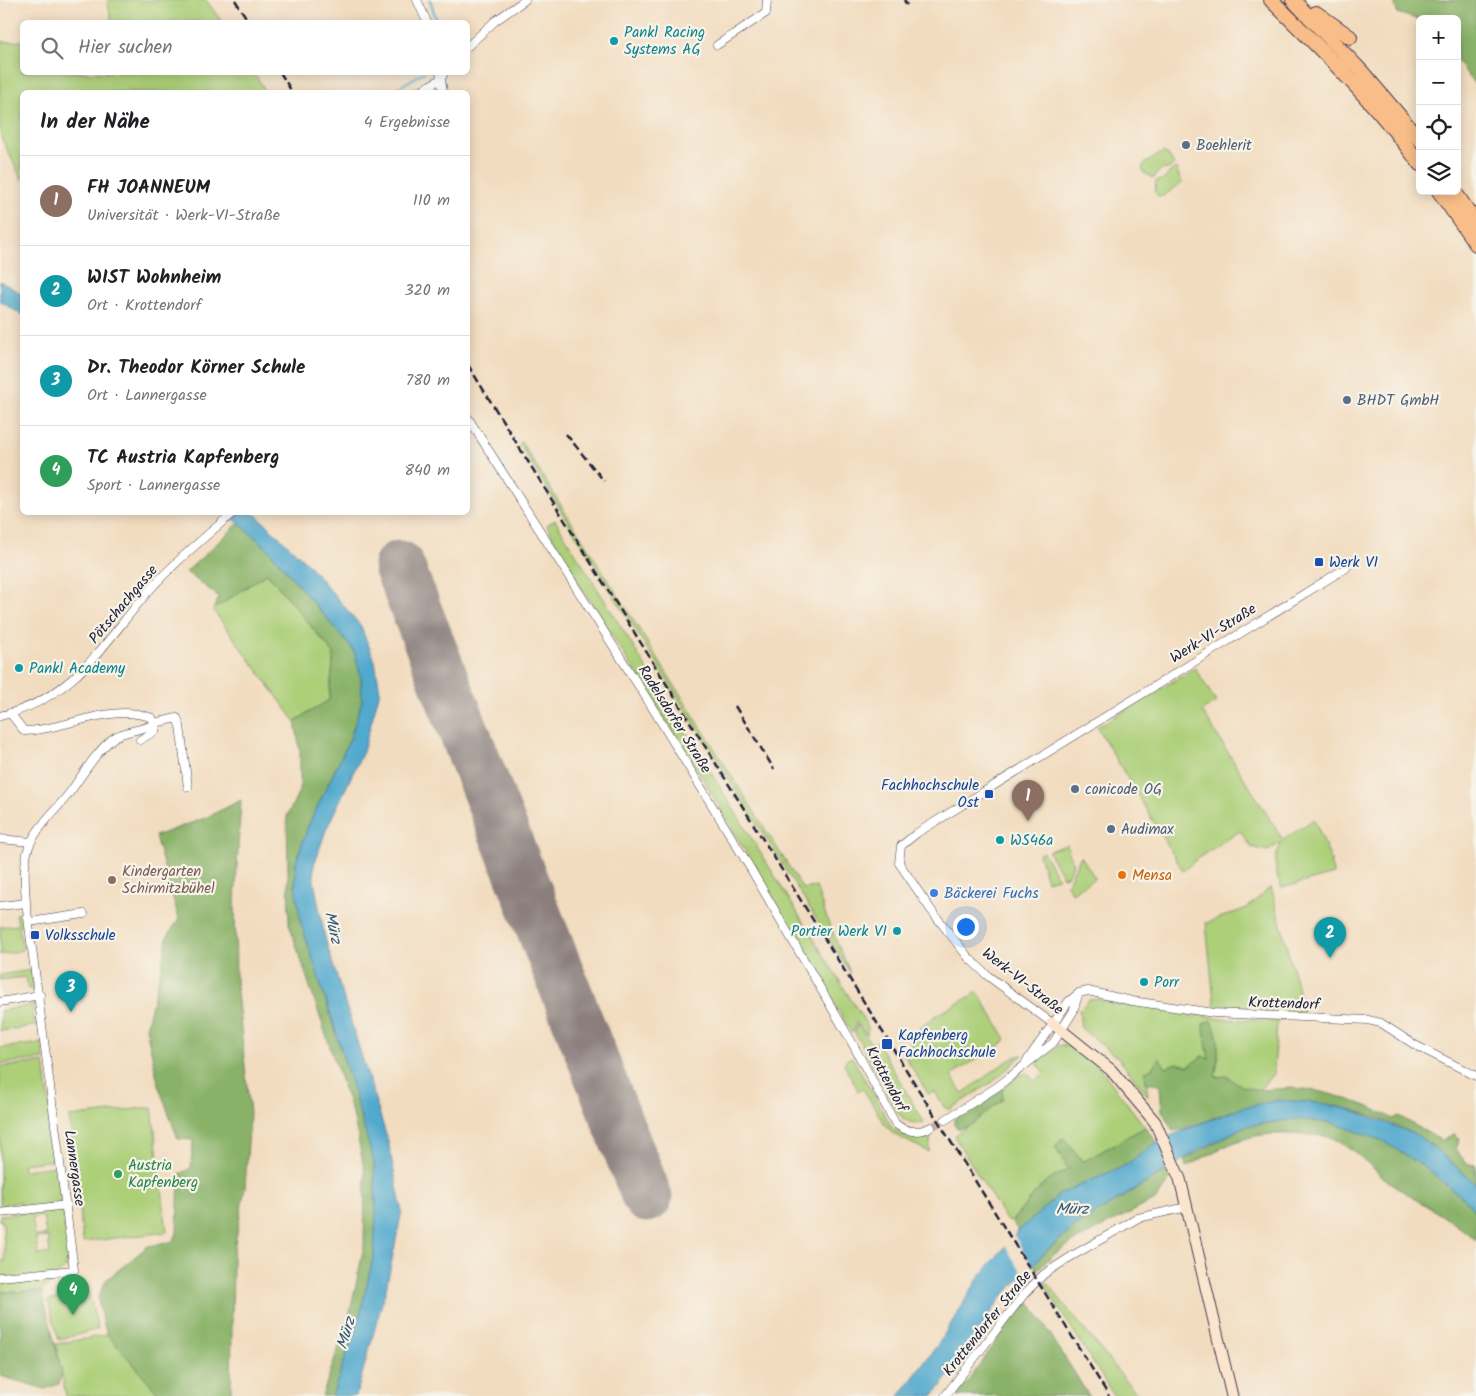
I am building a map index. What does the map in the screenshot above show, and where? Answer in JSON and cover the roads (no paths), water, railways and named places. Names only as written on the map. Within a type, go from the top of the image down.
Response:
[{"type":"highway","points":[[1271,0],[1360,90],[1396,130],[1416,158]]},
{"type":"highway","points":[[1295,0],[1350,37]]},
{"type":"highway","points":[[1295,0],[1361,71],[1416,135]]},
{"type":"highway","points":[[1442,195],[1476,244]]},
{"type":"highway","points":[[1457,195],[1476,223]]},
{"type":"main road","name":"Werk-VI-Straße","points":[[1052,1023],[1111,1070],[1155,1122],[1180,1179],[1232,1396]]},
{"type":"street","points":[[417,0],[426,20]]},
{"type":"street","points":[[470,44],[494,21],[525,0]]},
{"type":"street","points":[[717,45],[766,12],[767,0]]},
{"type":"street","points":[[421,90],[442,75]]},
{"type":"street","points":[[442,75],[442,90]]},
{"type":"street","name":"Radelsdorfer Straße","points":[[470,421],[648,700],[749,866],[850,1039]]},
{"type":"street","name":"Pötschachgasse","points":[[0,716],[44,700],[72,681],[98,654],[157,583],[231,515]]},
{"type":"street","name":"Werk-VI-Straße","points":[[1052,1023],[988,976],[963,952],[899,863],[901,846],[917,833],[1346,568]]},
{"type":"street","points":[[10,713],[24,731],[121,712],[140,713],[152,718],[156,723],[155,731],[140,740]]},
{"type":"street","points":[[0,839],[31,842],[112,739],[122,733],[147,728],[156,723],[177,718],[180,726],[188,787]]},
{"type":"street","name":"Lannergasse","points":[[0,1277],[74,1270],[40,995],[26,903],[26,858],[31,842]]},
{"type":"street","points":[[0,906],[26,903]]},
{"type":"street","points":[[29,922],[84,914]]},
{"type":"street","name":"Krottendorf","points":[[1079,994],[1093,991],[1132,1001],[1222,1014],[1381,1023],[1415,1045],[1476,1076]]},
{"type":"street","points":[[1026,1062],[1069,1001],[1079,994]]},
{"type":"street","points":[[945,1120],[997,1087],[1026,1062],[1045,1050],[1062,1031],[1073,1012],[1079,994]]},
{"type":"street","points":[[0,1002],[40,995]]},
{"type":"street","name":"Krottendorf","points":[[850,1039],[895,1123],[903,1129],[913,1131],[931,1127]]},
{"type":"street","points":[[0,1213],[67,1205]]},
{"type":"street","name":"Krottendorfer Straße","points":[[945,1396],[1025,1293],[1044,1274],[1138,1218],[1187,1207]]},
{"type":"water","points":[[0,281],[20,293],[20,314],[0,301]]},
{"type":"water","points":[[229,515],[256,515],[307,563],[360,625],[375,661],[380,691],[363,752],[326,830],[314,865],[314,881],[325,938],[388,1141],[402,1211],[386,1289],[356,1396],[332,1396],[359,1319],[374,1254],[376,1210],[374,1162],[334,1025],[301,924],[295,885],[296,862],[308,826],[350,739],[362,701],[361,676],[354,651],[267,548]]},
{"type":"water","name":"Mürz","points":[[1279,1100],[1319,1103],[1349,1109],[1418,1136],[1476,1184],[1476,1215],[1469,1203],[1426,1168],[1381,1140],[1333,1123],[1294,1119],[1246,1126],[1199,1150],[1077,1225],[1046,1251],[1001,1298],[949,1376],[933,1396],[899,1396],[939,1343],[978,1279],[1018,1231],[1060,1194],[1126,1165],[1157,1142],[1184,1130],[1244,1107]]},
{"type":"waterway","points":[[430,0],[436,20]]},
{"type":"waterway","points":[[394,90],[419,75]]},
{"type":"tunnel","points":[[931,1127],[945,1120]]},
{"type":"railway","points":[[235,0],[248,20]]},
{"type":"railway","points":[[904,0],[907,5]]},
{"type":"railway","points":[[282,75],[291,90]]},
{"type":"railway","points":[[470,368],[1109,1396]]},
{"type":"railway","points":[[566,434],[604,481]]},
{"type":"railway","points":[[735,706],[774,769]]},
{"type":"place","name":"Pankl Racing Systems AG","points":[[614,41]]},
{"type":"place","name":"Boehlerit","points":[[1186,145]]},
{"type":"place","name":"BHDT GmbH","points":[[1347,400]]},
{"type":"place","name":"Werk VI","points":[[1319,562]]},
{"type":"place","name":"Pankl Academy","points":[[19,668]]},
{"type":"place","name":"conicode OG","points":[[1075,789]]},
{"type":"place","name":"Fachhochschule Ost","points":[[989,794]]},
{"type":"place","name":"FH JOANNEUM","points":[[1028,821]]},
{"type":"place","name":"Audimax","points":[[1111,829]]},
{"type":"place","name":"WS46a","points":[[1000,840]]},
{"type":"place","name":"Mensa","points":[[1122,875]]},
{"type":"place","name":"Kindergarten Schirmitzbühel","points":[[112,880]]},
{"type":"place","name":"Bäckerei Fuchs","points":[[934,893]]},
{"type":"place","name":"Portier Werk VI","points":[[897,931]]},
{"type":"place","name":"Volksschule","points":[[35,935]]},
{"type":"place","name":"WIST Wohnheim","points":[[1330,958]]},
{"type":"place","name":"Porr","points":[[1144,982]]},
{"type":"place","name":"Dr. Theodor Körner Schule","points":[[71,1012]]},
{"type":"place","name":"Kapfenberg Fachhochschule","points":[[887,1044]]},
{"type":"place","name":"Austria Kapfenberg","points":[[118,1174]]},
{"type":"place","name":"TC Austria Kapfenberg","points":[[73,1315]]}]
